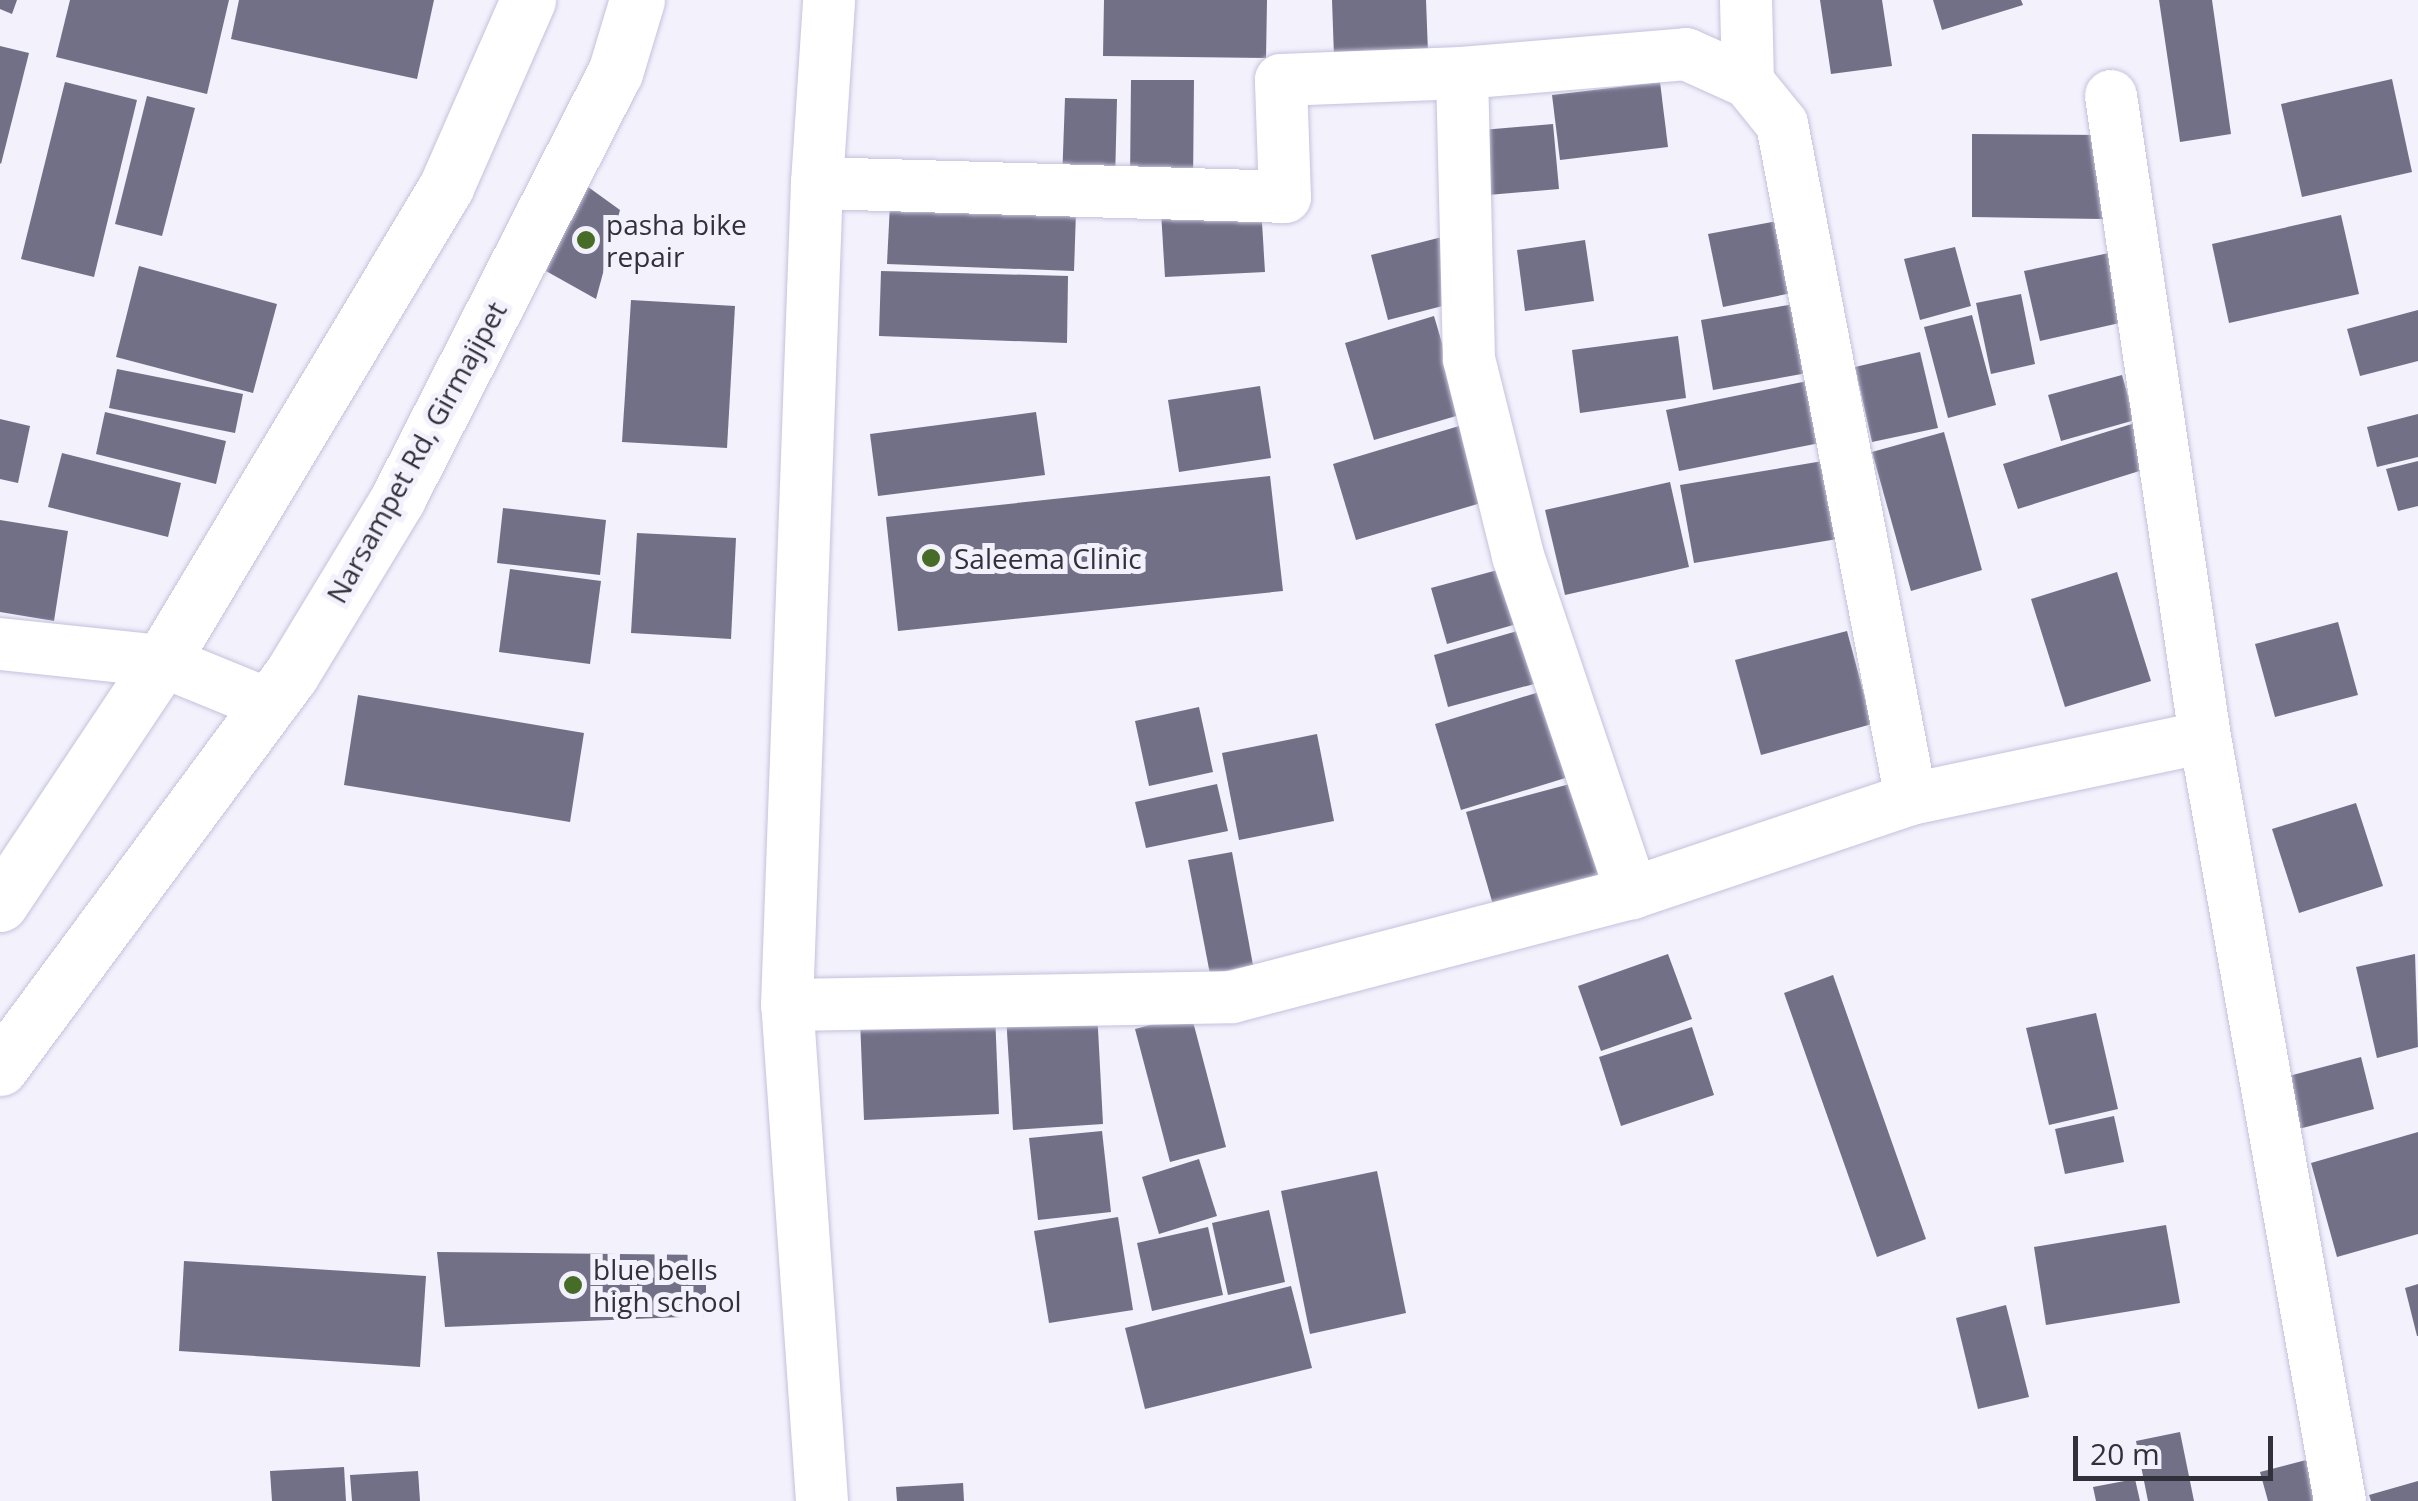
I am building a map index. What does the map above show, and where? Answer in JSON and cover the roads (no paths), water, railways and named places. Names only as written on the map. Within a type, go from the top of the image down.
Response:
[{"type":"main road","points":[[0,904],[162,661],[446,187],[528,0]]},
{"type":"main road","name":"Narsampet Rd, Girmajipet","points":[[0,1068],[270,704],[398,498],[614,74],[637,0]]},
{"type":"street","points":[[822,1501],[787,1005],[817,183],[829,0]]},
{"type":"street","points":[[1746,0],[1748,82]]},
{"type":"street","points":[[817,183],[1285,197],[1281,80],[1462,73],[1686,54],[1748,82],[1782,124],[1911,798]]},
{"type":"street","points":[[1462,73],[1469,359],[1518,556],[1632,892]]},
{"type":"street","points":[[2111,96],[2205,738],[2340,1501]]},
{"type":"street","points":[[0,644],[162,661],[270,704]]},
{"type":"street","points":[[787,1005],[1232,997],[1632,892],[1911,798],[2205,738]]},
{"type":"place","name":"pasha bike repair","points":[[586,240]]},
{"type":"place","name":"Saleema Clinic","points":[[931,558]]},
{"type":"place","name":"blue bells high school","points":[[573,1285]]}]
